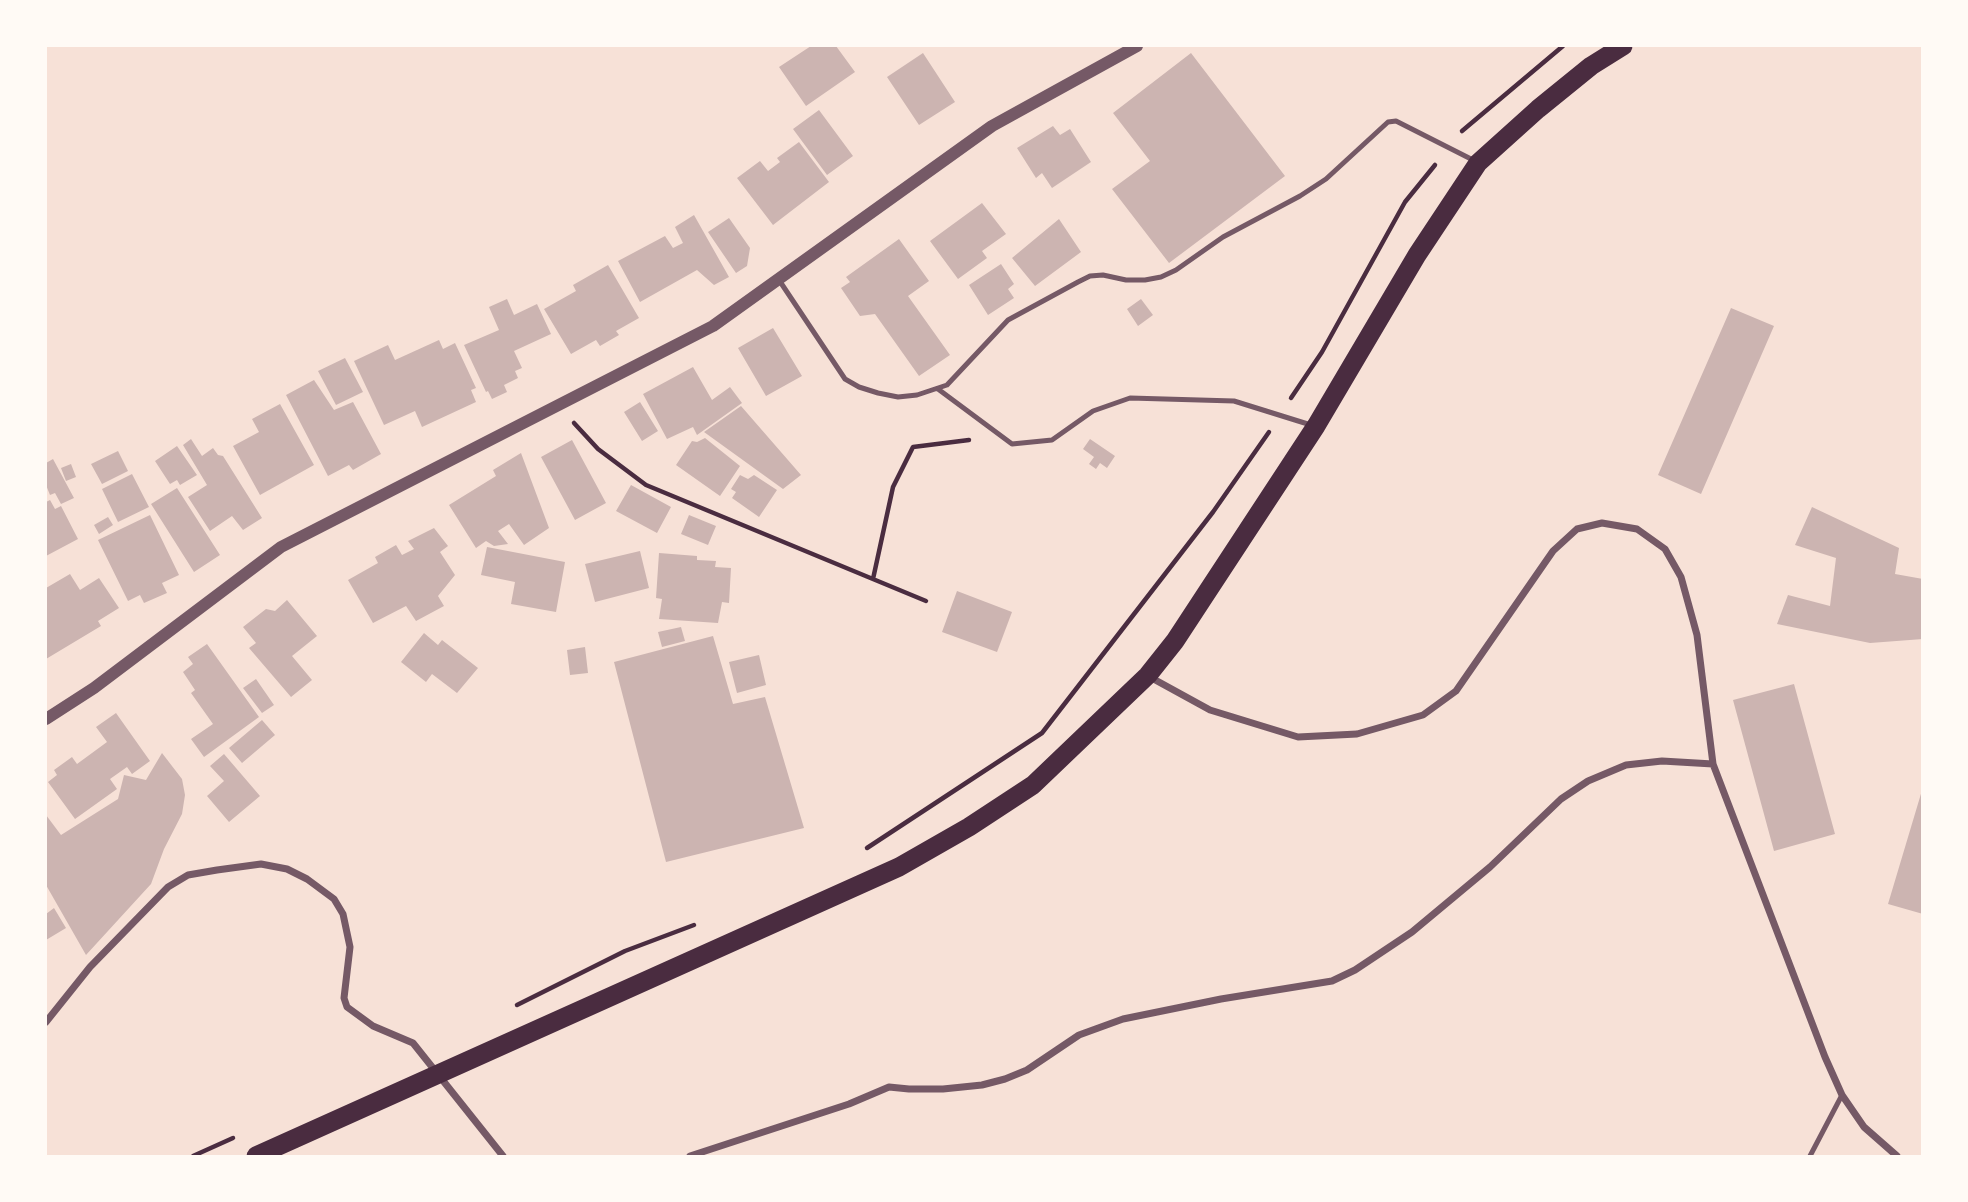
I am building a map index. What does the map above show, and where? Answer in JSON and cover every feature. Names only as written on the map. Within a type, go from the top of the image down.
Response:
[{"type":"highway","points":[[256,1157],[899,867],[969,827],[1032,786],[1148,675],[1175,641],[1316,426],[1417,255],[1478,163],[1591,66],[1623,46]]},
{"type":"street","points":[[46,719],[94,688],[281,548],[713,326],[992,126],[1136,46]]},
{"type":"street","points":[[1148,675],[1210,710],[1298,737],[1357,734],[1423,715],[1456,691],[1553,551],[1577,530],[1602,523],[1637,529],[1665,549],[1681,577],[1697,635],[1713,764],[1825,1057],[1842,1095],[1864,1126],[1897,1157]]},
{"type":"street","points":[[690,1157],[849,1104],[889,1087],[909,1090],[943,1089],[982,1085],[1005,1079],[1027,1070],[1079,1035],[1123,1019],[1332,981],[1355,970],[1412,932],[1490,867],[1561,799],[1588,781],[1626,765],[1662,761],[1713,764]]},
{"type":"street","points":[[46,1022],[90,967],[168,887],[188,875],[216,870],[261,864],[287,869],[307,879],[334,899],[343,914],[350,947],[344,998],[347,1007],[373,1026],[413,1043],[503,1157]]},
{"type":"lane","points":[[779,280],[845,379],[859,387],[898,397],[947,385],[1007,320],[1090,276],[1145,280],[1168,274],[1223,237],[1326,179],[1388,122],[1396,121],[1478,163]]},
{"type":"lane","points":[[938,389],[1012,444],[1052,440],[1093,411],[1130,398],[1234,401],[1316,426]]},
{"type":"lane","points":[[1810,1157],[1842,1095]]},
{"type":"path","points":[[1459,134],[1563,46]]},
{"type":"path","points":[[866,848],[1042,733],[1213,512],[1280,416],[1322,352],[1405,202],[1429,172]]},
{"type":"path","points":[[561,404],[579,430],[597,449],[646,485],[926,601]]},
{"type":"path","points":[[873,579],[893,486],[914,447],[962,439],[1012,444]]},
{"type":"path","points":[[505,1010],[625,951],[703,921]]},
{"type":"path","points":[[193,1157],[238,1136]]},
{"type":"building","points":[[811,46],[836,46],[855,72],[806,106],[779,67]]},
{"type":"building","points":[[923,53],[955,102],[919,125],[887,77]]},
{"type":"building","points":[[1191,53],[1285,176],[1169,263],[1112,189],[1150,161],[1113,113]]},
{"type":"building","points":[[819,110],[853,156],[827,175],[793,129]]},
{"type":"building","points":[[1053,126],[1060,135],[1070,129],[1091,162],[1052,188],[1042,173],[1036,178],[1017,148]]},
{"type":"building","points":[[799,142],[829,182],[773,225],[737,178],[760,161],[768,171],[780,162],[777,158]]},
{"type":"building","points":[[982,203],[1006,234],[982,251],[987,258],[958,279],[930,241]]},
{"type":"building","points":[[694,215],[729,277],[714,285],[697,270],[640,302],[618,261],[665,236],[673,248],[683,243],[675,227]]},
{"type":"building","points":[[729,218],[750,248],[747,266],[736,273],[708,232]]},
{"type":"building","points":[[1059,219],[1081,252],[1035,286],[1012,258]]},
{"type":"building","points":[[899,239],[929,281],[908,296],[950,355],[919,376],[875,314],[860,316],[841,288],[850,282],[846,277]]},
{"type":"building","points":[[1001,264],[1014,284],[1008,289],[1014,298],[988,315],[969,285]]},
{"type":"building","points":[[608,265],[639,318],[616,331],[619,335],[600,346],[596,340],[571,354],[544,309],[576,291],[573,285]]},
{"type":"building","points":[[507,299],[514,315],[537,304],[551,334],[514,351],[522,368],[515,371],[518,378],[504,385],[507,392],[492,399],[488,391],[486,392],[464,345],[499,330],[489,307]]},
{"type":"building","points":[[1141,299],[1153,315],[1138,326],[1127,309]]},
{"type":"building","points":[[1731,308],[1774,326],[1701,494],[1658,475]]},
{"type":"building","points":[[773,328],[802,376],[766,396],[738,348]]},
{"type":"building","points":[[439,340],[443,349],[455,343],[476,388],[471,390],[476,402],[422,427],[415,411],[384,425],[354,361],[388,345],[395,360]]},
{"type":"building","points":[[345,358],[363,392],[336,405],[318,371]]},
{"type":"building","points":[[693,367],[712,400],[730,387],[742,403],[697,435],[693,427],[667,439],[643,394]]},
{"type":"building","points":[[314,380],[334,410],[353,402],[381,454],[353,470],[349,465],[328,476],[286,395]]},
{"type":"building","points":[[640,402],[658,431],[642,441],[624,412]]},
{"type":"building","points":[[280,404],[314,465],[260,495],[233,446],[259,432],[252,419]]},
{"type":"building","points":[[741,406],[801,475],[783,489],[704,432]]},
{"type":"building","points":[[705,438],[740,466],[720,496],[676,465],[692,441]]},
{"type":"building","points":[[191,439],[202,456],[213,448],[218,455],[223,456],[262,518],[243,530],[232,516],[210,531],[188,497],[207,485],[183,445]]},
{"type":"building","points":[[1090,439],[1115,456],[1107,468],[1100,463],[1096,469],[1089,464],[1094,457],[1083,449]]},
{"type":"building","points":[[572,440],[606,503],[575,520],[541,457]]},
{"type":"building","points":[[177,446],[197,475],[180,485],[177,480],[170,484],[155,461]]},
{"type":"building","points":[[118,451],[128,471],[102,484],[91,464]]},
{"type":"building","points":[[521,453],[549,528],[524,545],[509,524],[498,531],[508,544],[494,546],[486,541],[476,548],[449,505],[496,476],[493,470]]},
{"type":"building","points":[[53,459],[74,498],[61,504],[55,493],[50,495],[46,485],[46,463]]},
{"type":"building","points":[[71,464],[76,477],[66,481],[61,468]]},
{"type":"building","points":[[132,474],[149,507],[118,522],[102,489]]},
{"type":"building","points":[[740,475],[748,479],[754,475],[777,490],[759,517],[732,498],[736,492],[731,489]]},
{"type":"building","points":[[631,485],[671,507],[657,533],[616,511]]},
{"type":"building","points":[[177,488],[220,555],[194,572],[151,504]]},
{"type":"building","points":[[50,500],[55,509],[61,506],[78,539],[46,556],[46,502]]},
{"type":"building","points":[[1812,507],[1899,548],[1895,574],[1923,579],[1923,639],[1870,643],[1777,624],[1788,595],[1830,606],[1836,558],[1795,545]]},
{"type":"building","points":[[150,515],[179,575],[162,583],[167,593],[144,603],[140,595],[128,601],[98,540]]},
{"type":"building","points":[[689,515],[716,526],[708,545],[681,534]]},
{"type":"building","points":[[108,517],[113,525],[99,534],[94,525]]},
{"type":"building","points":[[434,528],[448,546],[440,552],[455,575],[438,596],[444,606],[416,621],[406,606],[373,623],[348,580],[378,563],[375,557],[396,545],[402,555],[414,549],[408,541]]},
{"type":"building","points":[[487,547],[565,562],[556,612],[511,604],[515,582],[481,575]]},
{"type":"building","points":[[640,551],[649,588],[595,602],[585,564]]},
{"type":"building","points":[[659,553],[697,556],[697,560],[716,561],[715,567],[731,568],[729,603],[722,602],[718,623],[659,619],[662,599],[656,598]]},
{"type":"building","points":[[70,574],[80,590],[99,578],[119,608],[98,621],[101,626],[46,659],[46,588]]},
{"type":"building","points":[[957,591],[1012,612],[997,652],[942,632]]},
{"type":"building","points":[[287,600],[317,636],[292,656],[312,680],[291,697],[249,648],[256,643],[243,627],[266,609],[275,611]]},
{"type":"building","points":[[681,627],[685,641],[662,647],[658,632]]},
{"type":"building","points":[[424,633],[438,645],[442,640],[478,668],[457,693],[432,674],[426,682],[401,662]]},
{"type":"building","points":[[713,636],[733,704],[765,697],[804,828],[666,862],[614,662]]},
{"type":"building","points":[[207,644],[259,717],[204,757],[191,739],[213,724],[191,693],[195,690],[183,672],[193,664],[188,657]]},
{"type":"building","points":[[585,647],[588,673],[570,675],[567,650]]},
{"type":"building","points":[[759,655],[766,685],[737,693],[729,662]]},
{"type":"building","points":[[256,679],[274,705],[262,713],[243,688]]},
{"type":"building","points":[[1794,684],[1835,834],[1774,851],[1733,700]]},
{"type":"building","points":[[116,713],[150,761],[132,774],[127,767],[110,779],[117,789],[75,819],[48,782],[57,775],[54,770],[72,757],[77,764],[107,742],[96,727]]},
{"type":"building","points":[[262,720],[275,735],[242,763],[229,748]]},
{"type":"building","points":[[162,753],[182,779],[185,795],[182,814],[164,849],[151,884],[86,955],[46,885],[46,815],[61,835],[118,799],[124,775],[146,780]]},
{"type":"building","points":[[224,754],[260,796],[229,822],[207,796],[224,781],[210,766]]},
{"type":"building","points":[[1923,787],[1923,914],[1888,904]]},
{"type":"building","points":[[54,908],[66,928],[46,940],[46,914]]}]
